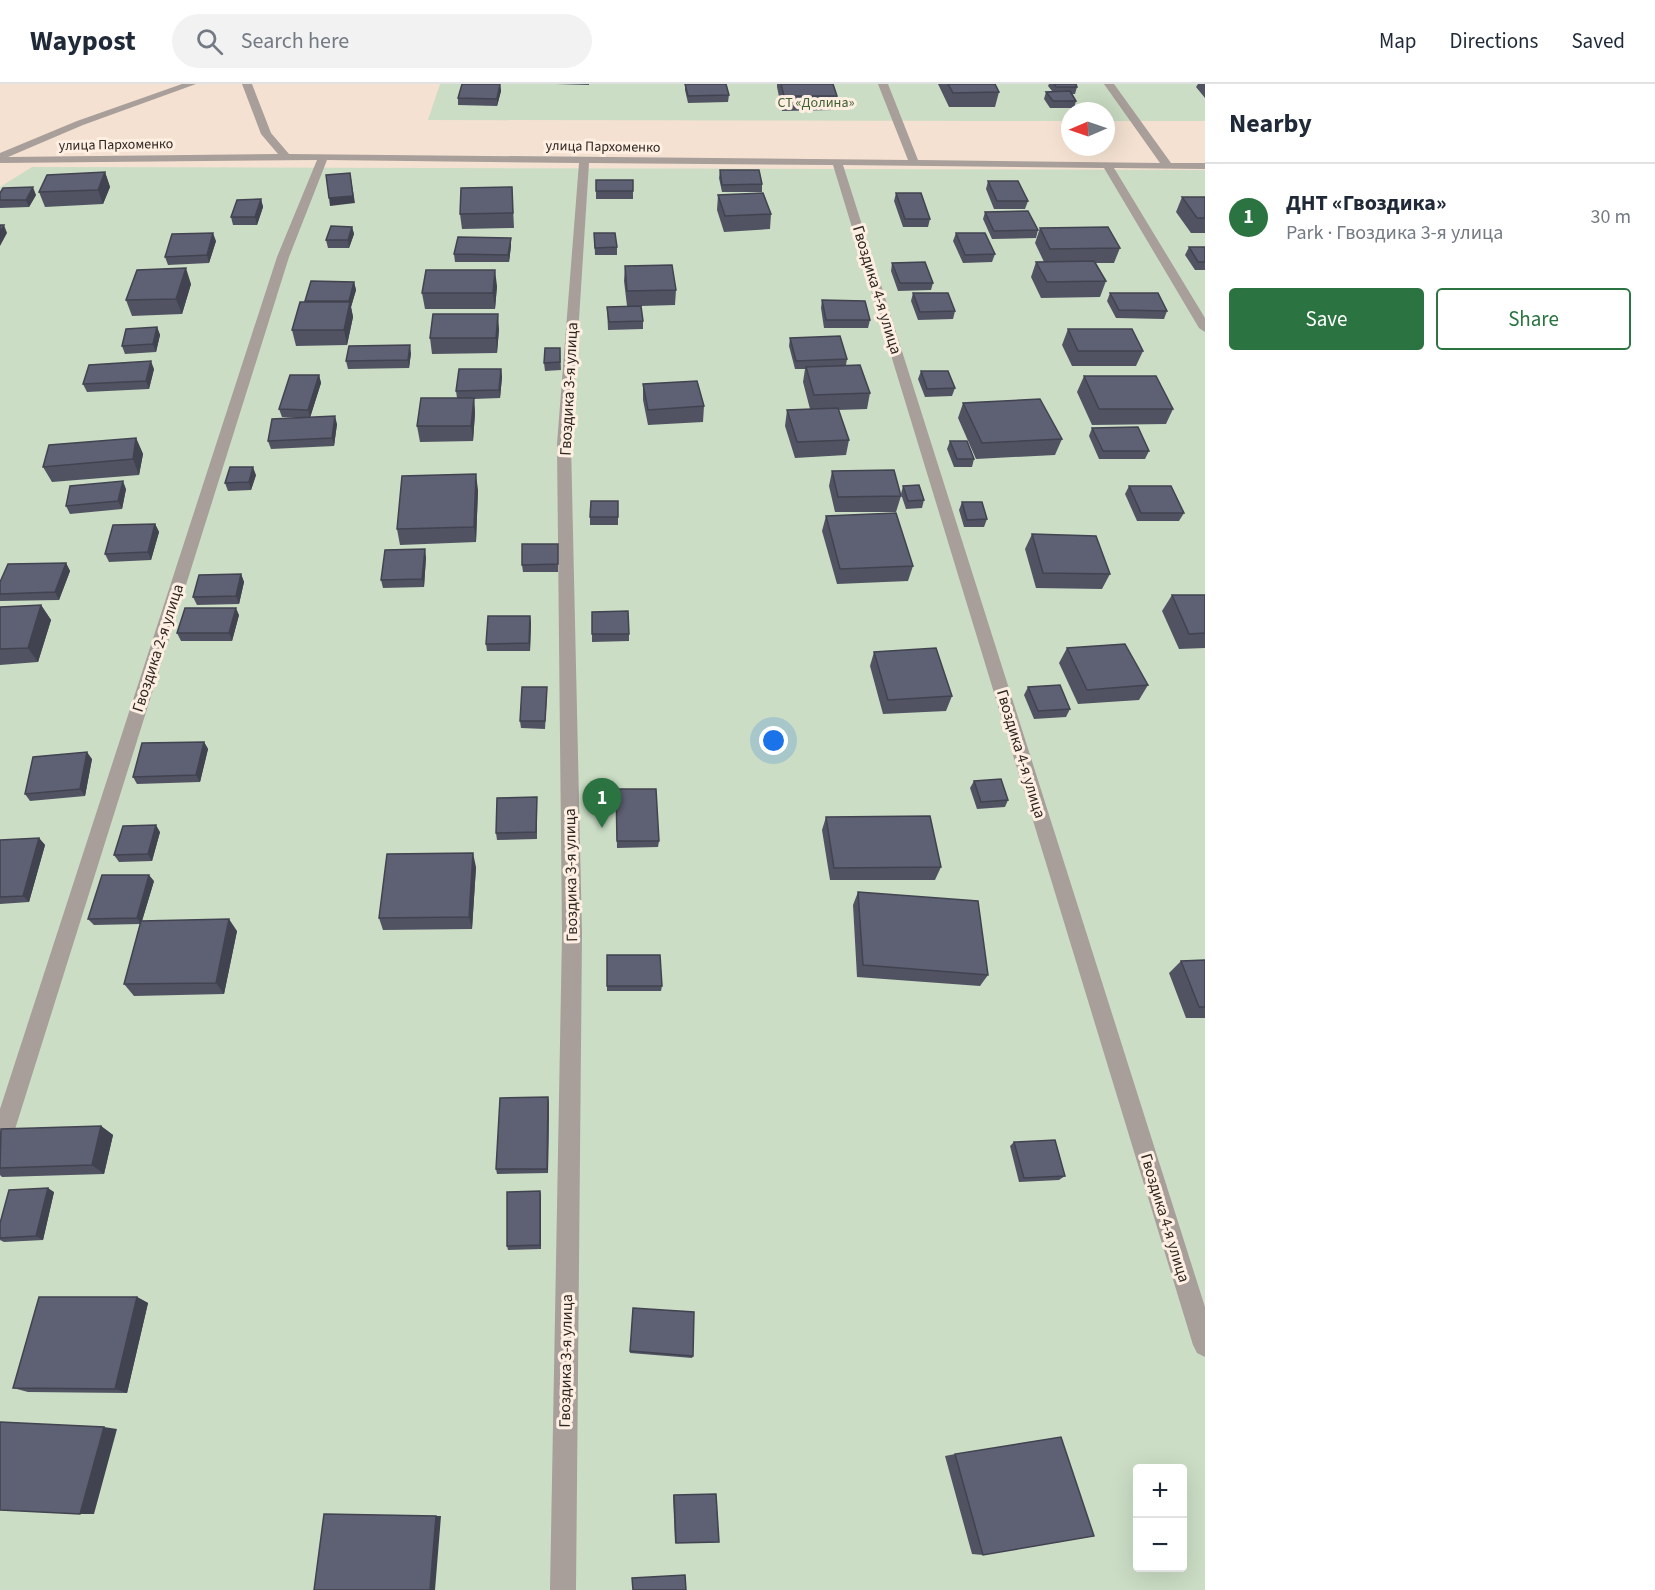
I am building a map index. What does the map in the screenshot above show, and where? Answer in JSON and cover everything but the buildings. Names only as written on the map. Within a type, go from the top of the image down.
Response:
[{"type":"street","points":[[0,158],[80,123],[191,84]]},
{"type":"street","points":[[247,84],[266,134],[286,157]]},
{"type":"street","points":[[883,84],[914,164]]},
{"type":"street","points":[[1109,84],[1168,166]]},
{"type":"street","name":"улица Пархоменко","points":[[0,158],[286,157],[1205,166]]},
{"type":"street","name":"Гвоздика 2-я улица","points":[[0,1142],[283,257],[323,158]]},
{"type":"street","name":"Гвоздика 3-я улица","points":[[563,1590],[573,934],[564,444],[584,160]]},
{"type":"street","name":"Гвоздика 4-я улица","points":[[837,163],[1205,1346]]},
{"type":"street","points":[[1108,166],[1205,328]]},
{"type":"green space","name":"СТ «Долина»","points":[[440,84],[1205,84],[1205,121],[1115,121],[1115,102],[1061,102],[1061,121],[428,120]]},
{"type":"green space","points":[[32,167],[1205,170],[1205,1590],[0,1590],[0,187]]},
{"type":"place","name":"ДНТ «Гвоздика»","points":[[602,828]]}]
